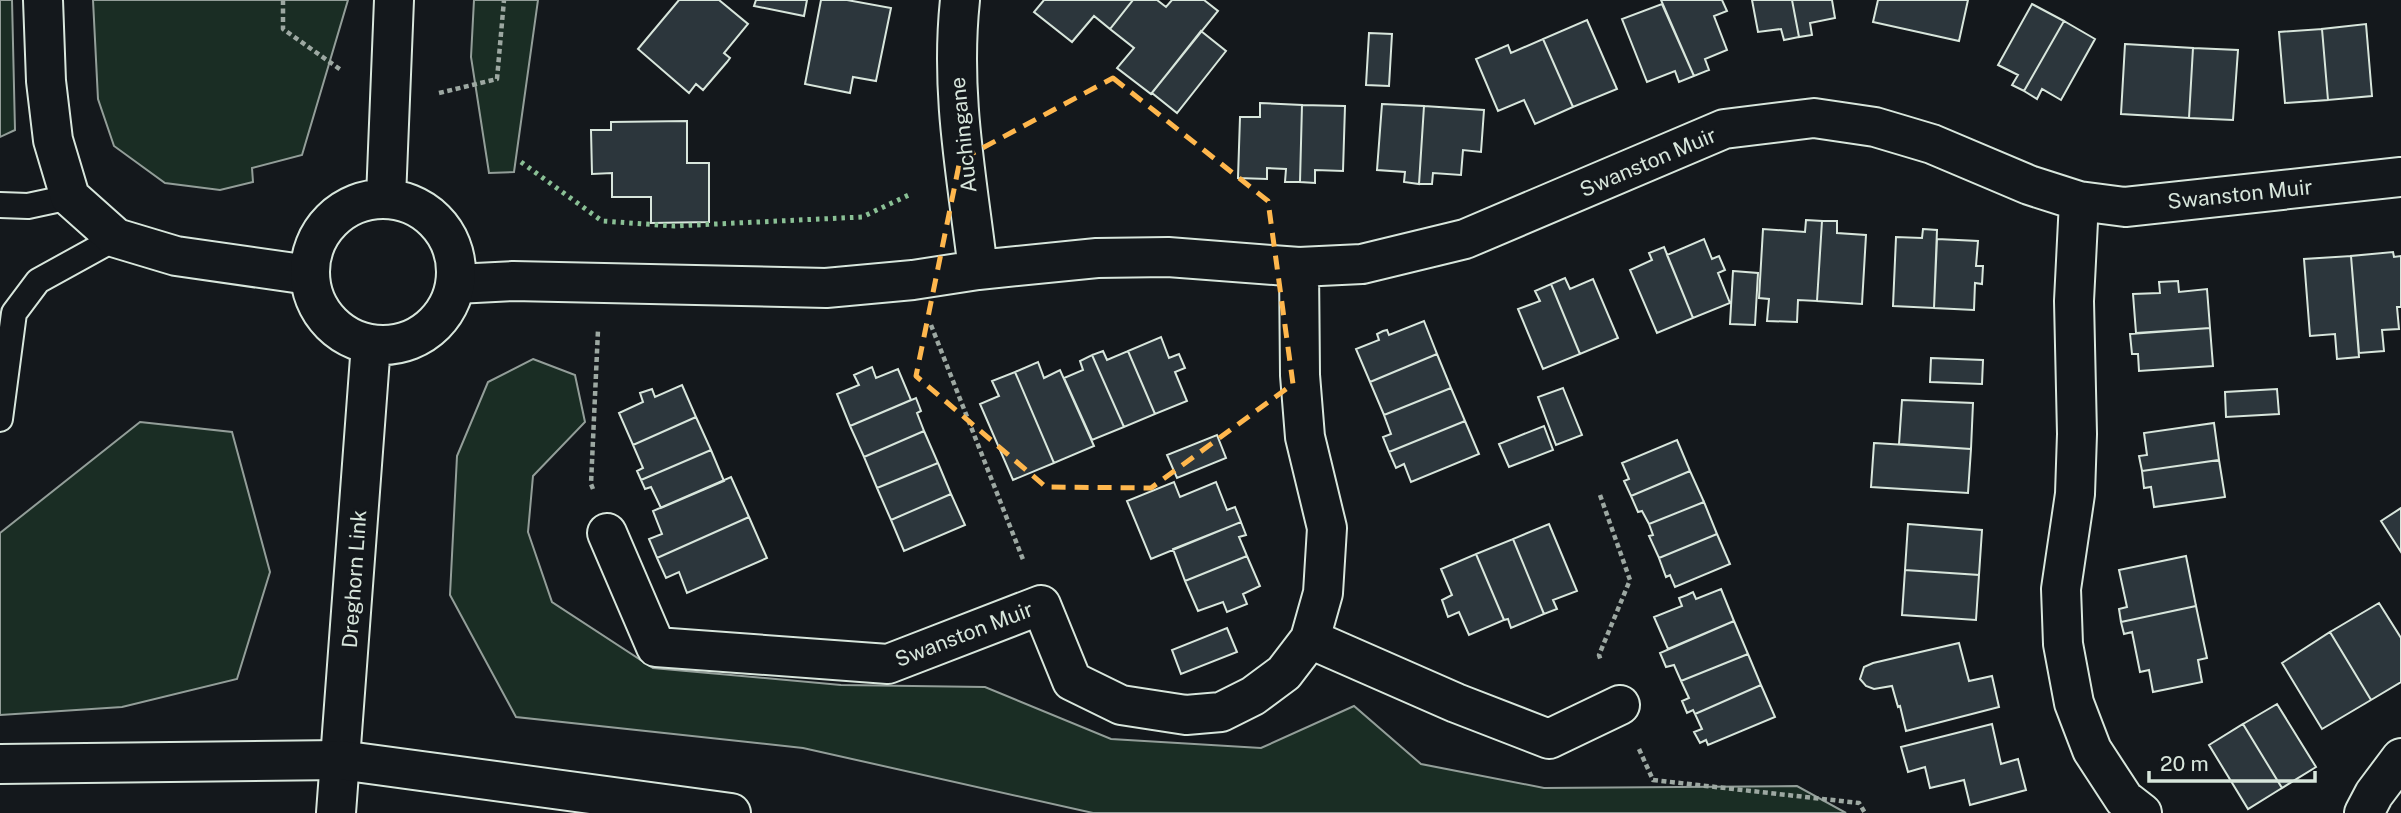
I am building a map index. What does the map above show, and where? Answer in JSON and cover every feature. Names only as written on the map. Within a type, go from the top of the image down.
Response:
[{"type":"main road","points":[[43,0],[46,81],[53,140],[69,197],[116,238],[176,256],[309,275]]},
{"type":"main road","points":[[386,198],[394,0]]},
{"type":"main road","name":"Auchingane","points":[[960,0],[955,48],[957,94],[962,160],[978,270]]},
{"type":"main road","name":"Swanston Muir","points":[[456,284],[513,281],[826,288],[1097,258],[1168,257],[1298,267],[1362,264],[1465,239],[1724,129],[1814,118],[1875,127],[1933,144],[2029,186],[2079,201],[2125,207],[2401,177]]},
{"type":"main road","points":[[386,198],[410,203],[432,217],[447,236],[456,259],[456,284],[448,306],[435,324],[416,337],[394,344],[372,344],[348,336],[328,320],[315,299],[309,275],[312,251],[323,229],[340,212],[362,201],[386,198]]},
{"type":"main road","points":[[2079,201],[2074,301],[2077,434],[2075,494],[2061,589],[2063,644],[2074,703],[2092,750],[2125,808]]},
{"type":"main road","name":"Swanston Muir","points":[[607,533],[656,647],[888,664],[1041,605],[1072,681],[1121,705],[1186,715],[1221,712],[1253,696],[1284,673],[1310,639],[1323,593],[1326,528],[1305,437],[1300,375],[1298,267]]},
{"type":"main road","name":"Dreghorn Link","points":[[336,813],[372,344]]},
{"type":"main road","points":[[1310,639],[1456,703],[1549,739],[1620,705]]},
{"type":"main road","points":[[2364,813],[2374,794],[2401,758]]},
{"type":"main road","points":[[0,764],[340,760],[732,813]]},
{"type":"lane","points":[[0,205],[28,206],[69,197]]},
{"type":"lane","points":[[0,419],[7,315],[38,281],[116,238]]},
{"type":"path","points":[[283,0],[283,29],[390,105],[497,79],[504,0]]},
{"type":"path","points":[[913,280],[1041,605]]},
{"type":"path","points":[[600,284],[591,484],[607,533]]},
{"type":"path","points":[[1600,495],[1630,580],[1599,656],[1653,780],[1859,803],[1865,813]]},
{"type":"highlighted area","points":[[1113,78],[1268,201],[1293,384],[1151,488],[1046,487],[916,376],[960,160]]},
{"type":"green space","points":[[0,0],[12,0],[15,130],[0,137]]},
{"type":"green space","points":[[93,0],[348,0],[302,155],[252,168],[253,182],[220,190],[165,183],[114,146],[98,99]]},
{"type":"green space","points":[[474,0],[538,0],[514,172],[489,173],[471,57]]},
{"type":"green space","points":[[533,359],[575,375],[585,422],[533,476],[528,532],[552,602],[653,668],[841,685],[985,687],[1111,739],[1261,748],[1354,706],[1421,764],[1544,788],[1797,786],[1846,813],[1093,813],[803,748],[516,717],[450,595],[457,456],[488,382]]},
{"type":"green space","points":[[140,422],[232,432],[270,572],[237,679],[122,707],[0,715],[0,533]]},
{"type":"building","points":[[679,0],[719,0],[748,24],[724,53],[730,58],[727,62],[703,90],[696,84],[689,93],[638,49]]},
{"type":"building","points":[[756,0],[807,0],[804,16],[754,6]]},
{"type":"building","points":[[821,0],[847,0],[891,8],[876,81],[853,77],[850,93],[805,84]]},
{"type":"building","points":[[1044,0],[1133,0],[1110,29],[1094,16],[1072,42],[1034,12]]},
{"type":"building","points":[[1133,0],[1157,0],[1166,7],[1172,0],[1204,0],[1218,11],[1151,94],[1117,68],[1134,48],[1110,29]]},
{"type":"building","points":[[1661,0],[1722,0],[1727,11],[1714,16],[1727,50],[1705,59],[1709,70],[1694,76]]},
{"type":"building","points":[[1752,0],[1792,0],[1799,37],[1784,40],[1781,29],[1758,32]]},
{"type":"building","points":[[1792,0],[1832,0],[1835,18],[1810,23],[1812,35],[1799,37]]},
{"type":"building","points":[[1878,0],[1968,0],[1959,41],[1873,22]]},
{"type":"building","points":[[1662,4],[1694,76],[1679,82],[1675,71],[1647,82],[1622,19]]},
{"type":"building","points":[[2032,4],[2064,21],[2024,91],[2012,85],[2018,75],[1998,65]]},
{"type":"building","points":[[1587,20],[1617,89],[1573,107],[1543,39]]},
{"type":"building","points":[[2064,21],[2095,39],[2061,100],[2042,89],[2037,99],[2024,91]]},
{"type":"building","points":[[2366,24],[2372,96],[2328,100],[2322,29]]},
{"type":"building","points":[[2322,29],[2328,100],[2285,103],[2279,32]]},
{"type":"building","points":[[1201,31],[1226,51],[1177,113],[1152,93]]},
{"type":"building","points":[[1369,33],[1392,34],[1389,86],[1366,85]]},
{"type":"building","points":[[1543,39],[1573,107],[1535,124],[1524,100],[1498,111],[1476,59],[1508,45],[1511,53]]},
{"type":"building","points":[[2125,44],[2193,48],[2189,118],[2121,114]]},
{"type":"building","points":[[2193,48],[2238,50],[2233,120],[2189,118]]},
{"type":"building","points":[[1260,103],[1302,105],[1300,182],[1285,182],[1286,169],[1267,168],[1267,179],[1238,178],[1240,117],[1260,117]]},
{"type":"building","points":[[1382,104],[1424,106],[1419,184],[1404,182],[1405,172],[1377,170]]},
{"type":"building","points":[[1302,105],[1345,106],[1343,171],[1315,170],[1315,183],[1300,182]]},
{"type":"building","points":[[1424,106],[1484,110],[1481,152],[1463,150],[1461,175],[1433,173],[1432,184],[1419,184]]},
{"type":"building","points":[[687,121],[687,163],[709,163],[709,222],[651,223],[651,197],[612,197],[612,173],[592,174],[591,130],[611,130],[611,122]]},
{"type":"building","points":[[1806,220],[1822,221],[1817,301],[1798,300],[1797,322],[1767,321],[1769,299],[1759,298],[1763,229],[1805,232]]},
{"type":"building","points":[[1822,221],[1837,221],[1837,233],[1866,235],[1862,304],[1817,301]]},
{"type":"building","points":[[1923,229],[1937,230],[1934,308],[1893,306],[1896,237],[1922,238]]},
{"type":"building","points":[[1704,239],[1712,259],[1719,256],[1725,270],[1718,273],[1730,303],[1693,318],[1667,255]]},
{"type":"building","points":[[1937,239],[1978,241],[1976,266],[1983,266],[1982,284],[1975,283],[1974,310],[1934,308]]},
{"type":"building","points":[[1664,247],[1693,318],[1657,333],[1630,270],[1652,260],[1649,253]]},
{"type":"building","points":[[2393,252],[2394,257],[2401,256],[2401,307],[2397,307],[2399,329],[2382,330],[2384,351],[2359,353],[2351,256]]},
{"type":"building","points":[[2351,256],[2359,357],[2337,359],[2335,334],[2310,336],[2304,259]]},
{"type":"building","points":[[1733,271],[1758,273],[1755,325],[1730,324]]},
{"type":"building","points":[[1565,278],[1570,289],[1593,279],[1618,338],[1580,354],[1551,284]]},
{"type":"building","points":[[2178,281],[2179,292],[2207,289],[2210,328],[2136,333],[2133,294],[2160,293],[2159,282]]},
{"type":"building","points":[[1551,284],[1580,354],[1543,369],[1518,309],[1540,301],[1535,291]]},
{"type":"building","points":[[1424,321],[1437,354],[1370,382],[1356,349],[1379,340],[1377,334],[1383,331],[1387,330],[1389,335]]},
{"type":"building","points":[[2210,328],[2213,366],[2139,371],[2138,354],[2132,354],[2130,334]]},
{"type":"building","points":[[1161,337],[1169,358],[1179,354],[1185,368],[1175,372],[1187,401],[1155,414],[1128,351]]},
{"type":"building","points":[[1103,351],[1107,360],[1128,351],[1155,414],[1124,427],[1092,355]]},
{"type":"building","points":[[1437,354],[1451,388],[1384,415],[1370,382]]},
{"type":"building","points":[[1092,355],[1124,427],[1092,440],[1064,378],[1083,370],[1080,361]]},
{"type":"building","points":[[1931,358],[1983,360],[1982,384],[1930,382]]},
{"type":"building","points":[[1038,362],[1044,378],[1060,370],[1094,446],[1054,463],[1015,372]]},
{"type":"building","points":[[872,367],[876,378],[898,369],[911,400],[850,426],[837,394],[859,385],[854,375]]},
{"type":"building","points":[[1015,372],[1054,463],[1013,480],[980,404],[999,396],[992,381]]},
{"type":"building","points":[[682,385],[696,417],[633,445],[619,413],[643,402],[640,393],[652,389],[655,397]]},
{"type":"building","points":[[1451,388],[1465,421],[1389,452],[1383,437],[1391,434],[1384,415]]},
{"type":"building","points":[[1563,388],[1582,435],[1556,445],[1538,397]]},
{"type":"building","points":[[2277,389],[2279,414],[2226,417],[2225,392]]},
{"type":"building","points":[[916,398],[921,411],[917,413],[924,431],[864,457],[850,426]]},
{"type":"building","points":[[1902,400],[1973,403],[1971,449],[1899,444]]},
{"type":"building","points":[[696,417],[711,450],[641,480],[637,471],[643,468],[633,445]]},
{"type":"building","points":[[1465,421],[1479,454],[1411,482],[1404,464],[1396,468],[1389,452]]},
{"type":"building","points":[[2214,423],[2219,460],[2142,471],[2139,456],[2147,455],[2144,433]]},
{"type":"building","points":[[1544,426],[1553,450],[1509,467],[1499,444]]},
{"type":"building","points":[[924,431],[938,463],[877,488],[864,457]]},
{"type":"building","points":[[1217,435],[1226,458],[1177,478],[1167,455]]},
{"type":"building","points":[[1677,440],[1690,471],[1631,496],[1624,481],[1629,479],[1622,463]]},
{"type":"building","points":[[1874,443],[1971,449],[1968,493],[1871,487]]},
{"type":"building","points":[[711,450],[724,481],[661,508],[651,487],[645,489],[641,480]]},
{"type":"building","points":[[2219,460],[2225,497],[2154,507],[2151,487],[2144,488],[2142,471]]},
{"type":"building","points":[[938,463],[951,494],[891,520],[877,488]]},
{"type":"building","points":[[1690,471],[1704,502],[1649,524],[1642,511],[1638,512],[1631,496]]},
{"type":"building","points":[[731,477],[749,517],[657,558],[649,539],[662,534],[653,511]]},
{"type":"building","points":[[1174,482],[1180,497],[1216,482],[1227,510],[1235,507],[1241,522],[1151,559],[1127,501]]},
{"type":"building","points":[[951,494],[965,525],[904,551],[891,520]]},
{"type":"building","points":[[1704,502],[1717,534],[1659,558],[1649,536],[1653,535],[1649,524]]},
{"type":"building","points":[[2401,508],[2401,552],[2381,521]]},
{"type":"building","points":[[749,517],[767,558],[687,593],[679,572],[666,578],[657,558]]},
{"type":"building","points":[[1241,522],[1246,535],[1239,537],[1247,556],[1185,581],[1173,549]]},
{"type":"building","points":[[1549,524],[1577,591],[1553,600],[1557,609],[1544,614],[1513,539]]},
{"type":"building","points":[[1908,524],[1982,530],[1979,575],[1905,570]]},
{"type":"building","points":[[1717,534],[1730,564],[1675,587],[1670,575],[1666,577],[1659,558]]},
{"type":"building","points":[[1513,539],[1544,614],[1511,628],[1508,619],[1504,620],[1476,554]]},
{"type":"building","points":[[1476,554],[1504,620],[1469,635],[1459,612],[1448,617],[1442,600],[1452,595],[1441,569]]},
{"type":"building","points":[[1247,556],[1260,586],[1243,594],[1247,604],[1227,612],[1223,602],[1198,611],[1185,581]]},
{"type":"building","points":[[2186,556],[2196,606],[2121,622],[2119,609],[2127,607],[2119,570]]},
{"type":"building","points":[[1905,570],[1979,575],[1976,620],[1902,615]]},
{"type":"building","points":[[1721,589],[1734,621],[1668,649],[1654,617],[1682,606],[1679,598],[1693,592],[1696,599]]},
{"type":"building","points":[[2379,603],[2401,638],[2401,682],[2371,700],[2330,632]]},
{"type":"building","points":[[2196,606],[2207,658],[2198,660],[2202,682],[2153,692],[2149,670],[2140,672],[2132,632],[2124,634],[2121,622]]},
{"type":"building","points":[[1734,621],[1748,654],[1681,681],[1674,665],[1666,667],[1660,653]]},
{"type":"building","points":[[1227,628],[1237,652],[1181,674],[1172,650]]},
{"type":"building","points":[[2330,632],[2371,700],[2322,729],[2282,663]]},
{"type":"building","points":[[1959,643],[1969,681],[1992,676],[1999,707],[1906,731],[1892,686],[1874,689],[1866,686],[1860,679],[1864,667],[1873,663]]},
{"type":"building","points":[[1748,654],[1761,685],[1695,714],[1693,710],[1687,713],[1682,701],[1689,698],[1681,681]]},
{"type":"building","points":[[1761,685],[1775,717],[1708,745],[1706,740],[1700,743],[1694,732],[1702,729],[1695,714]]},
{"type":"building","points":[[2277,704],[2316,767],[2282,788],[2243,724]]},
{"type":"building","points":[[1992,724],[2001,764],[2018,759],[2026,790],[1970,805],[1964,780],[1930,788],[1925,767],[1908,772],[1901,747]]},
{"type":"building","points":[[2243,724],[2282,788],[2248,809],[2209,745]]},
{"type":"hedge","points":[[521,162],[602,221],[674,226],[862,217],[911,194]]}]
